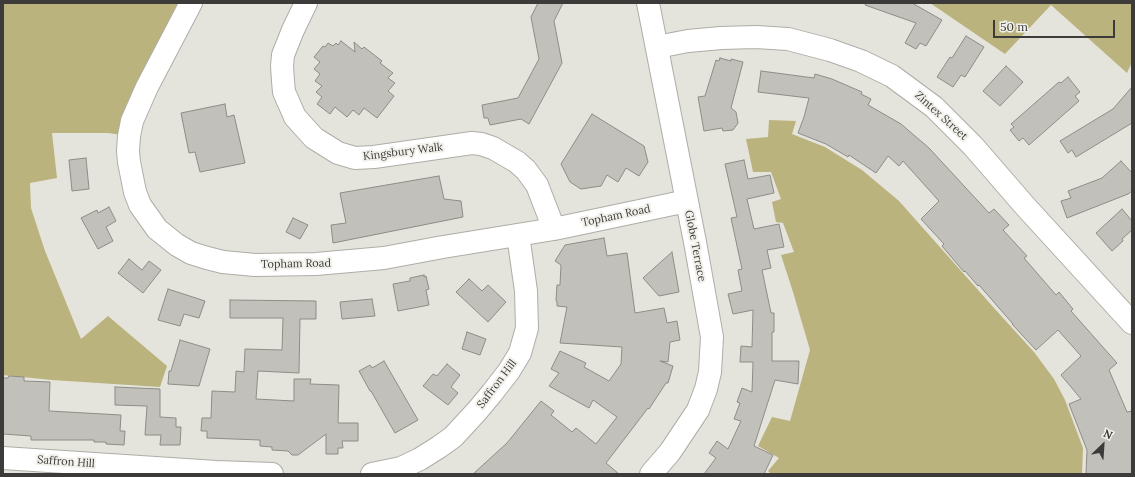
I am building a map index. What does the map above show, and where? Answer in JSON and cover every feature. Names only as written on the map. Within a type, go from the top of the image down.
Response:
[{"type":"street","name":"Topham Road","points":[[191,3],[147,87],[132,121],[128,151],[135,192],[140,205],[157,229],[177,245],[191,253],[223,262],[255,264],[316,264],[384,258],[518,235],[687,201]]},
{"type":"street","name":"Kingsbury Walk","points":[[306,3],[292,30],[283,56],[282,66],[284,92],[295,118],[314,138],[338,153],[355,158],[374,157],[472,143],[493,148],[517,162],[526,170],[536,185],[554,228]]},
{"type":"street","name":"Globe Terrace","points":[[648,3],[712,337],[710,372],[706,389],[698,410],[670,452],[651,474]]},
{"type":"street","name":"Zintex Street","points":[[657,48],[688,41],[721,38],[756,37],[788,39],[830,50],[862,61],[892,76],[934,107],[974,146],[1025,206],[1132,322]]},
{"type":"street","name":"Saffron Hill","points":[[372,474],[401,468],[420,459],[453,437],[492,393],[509,371],[520,353],[527,328],[526,291],[518,235]]},
{"type":"street","name":"Saffron Hill","points":[[3,458],[216,472],[272,474]]},
{"type":"shaded area","points":[[3,3],[192,3],[130,136],[108,133],[52,133],[57,178],[30,183],[31,208],[45,251],[81,339],[108,316],[167,366],[160,387],[52,380],[3,375]]},
{"type":"shaded area","points":[[930,3],[1132,3],[1132,62],[1127,73],[1051,5],[1005,54]]},
{"type":"shaded area","points":[[769,120],[796,121],[792,134],[825,147],[862,170],[899,201],[1034,352],[1054,379],[1065,400],[1083,448],[1082,474],[771,474],[768,471],[779,458],[758,446],[772,417],[790,421],[810,350],[781,255],[794,252],[783,223],[776,222],[772,202],[781,199],[771,172],[753,172],[746,139],[768,137]]},
{"type":"building","points":[[538,3],[563,3],[554,21],[562,63],[529,124],[521,119],[490,125],[488,118],[484,118],[482,105],[518,98],[539,59],[531,17]]},
{"type":"building","points":[[866,3],[912,3],[942,20],[926,46],[920,43],[916,49],[905,43],[916,23],[865,5]]},
{"type":"building","points":[[966,36],[984,47],[965,77],[961,75],[953,87],[937,77],[950,57],[952,58]]},
{"type":"building","points":[[341,41],[355,52],[354,42],[362,49],[364,47],[382,61],[380,63],[393,73],[388,78],[395,83],[388,91],[394,96],[377,118],[364,108],[359,115],[353,110],[347,117],[335,107],[330,114],[317,104],[322,97],[316,92],[322,86],[315,81],[320,74],[314,69],[320,62],[314,57],[323,46],[325,47],[328,43],[333,46],[336,43],[338,45]]},
{"type":"building","points":[[720,58],[743,62],[731,108],[736,112],[738,123],[733,130],[723,131],[722,128],[704,131],[698,97],[705,96],[716,60],[719,61]]},
{"type":"building","points":[[1006,66],[1023,82],[1000,106],[983,91]]},
{"type":"building","points":[[761,71],[814,78],[815,74],[832,79],[862,92],[861,94],[871,99],[868,105],[901,124],[929,148],[989,213],[994,209],[1009,225],[1003,230],[1027,256],[1024,258],[1056,295],[1059,292],[1073,309],[1071,311],[1117,363],[1109,370],[1127,412],[1132,411],[1132,474],[1086,474],[1087,450],[1069,404],[1081,399],[1061,375],[1081,356],[1058,330],[1036,350],[979,285],[978,286],[965,271],[964,272],[942,246],[944,244],[921,219],[939,201],[903,161],[899,166],[888,156],[876,173],[849,155],[848,157],[826,144],[798,133],[809,98],[758,92]]},
{"type":"building","points":[[1068,77],[1080,92],[1075,96],[1079,101],[1029,145],[1023,138],[1019,141],[1010,130],[1014,127],[1011,124],[1059,82],[1061,83]]},
{"type":"building","points":[[1132,87],[1132,123],[1076,157],[1072,150],[1068,153],[1060,141],[1113,109]]},
{"type":"building","points":[[225,104],[227,117],[234,115],[245,163],[200,172],[195,152],[189,153],[181,113]]},
{"type":"building","points":[[592,114],[644,146],[648,162],[639,176],[626,168],[618,182],[607,175],[601,186],[581,189],[570,182],[561,164]]},
{"type":"building","points":[[86,158],[89,189],[72,191],[69,160]]},
{"type":"building","points":[[744,160],[748,179],[770,175],[774,193],[747,199],[754,229],[779,224],[784,247],[767,250],[771,268],[762,270],[771,313],[774,313],[774,332],[772,332],[772,361],[799,361],[798,384],[775,380],[754,446],[773,455],[764,474],[704,474],[716,458],[709,453],[717,441],[728,449],[741,421],[734,419],[740,403],[737,402],[742,388],[752,392],[753,362],[740,362],[741,346],[752,347],[753,310],[733,314],[728,294],[742,291],[738,270],[742,269],[731,218],[737,217],[725,164]]},
{"type":"building","points":[[1121,161],[1132,173],[1132,191],[1128,194],[1067,218],[1061,201],[1071,198],[1068,191],[1102,178]]},
{"type":"building","points":[[439,176],[444,199],[461,201],[463,217],[333,243],[331,225],[346,223],[340,193]]},
{"type":"building","points":[[109,207],[116,221],[106,227],[113,241],[98,249],[81,218],[97,210],[98,213]]},
{"type":"building","points":[[1122,209],[1132,221],[1132,230],[1112,251],[1096,233]]},
{"type":"building","points":[[293,218],[308,225],[300,239],[286,232]]},
{"type":"building","points":[[604,238],[607,256],[627,253],[635,313],[664,308],[667,323],[677,321],[680,340],[670,342],[668,362],[660,361],[673,366],[668,383],[666,383],[649,409],[648,408],[606,463],[619,474],[473,474],[507,443],[541,401],[554,411],[551,415],[572,432],[576,428],[596,444],[617,417],[593,400],[589,408],[549,386],[559,373],[551,369],[560,351],[586,363],[584,367],[609,381],[621,364],[622,347],[560,343],[567,307],[557,306],[557,285],[560,285],[561,265],[555,261],[565,245]]},
{"type":"building","points":[[672,252],[679,292],[659,296],[643,278]]},
{"type":"building","points":[[129,259],[142,270],[149,261],[161,270],[143,293],[118,273]]},
{"type":"building","points":[[424,275],[424,277],[426,276],[429,289],[426,290],[429,305],[398,311],[393,284],[410,281],[410,278]]},
{"type":"building","points":[[469,279],[482,291],[488,285],[506,302],[488,322],[456,292]]},
{"type":"building","points":[[168,289],[205,301],[199,318],[184,314],[180,326],[158,320]]},
{"type":"building","points":[[372,299],[375,316],[342,319],[340,302]]},
{"type":"building","points":[[230,300],[316,301],[316,319],[300,319],[299,373],[258,371],[256,399],[294,401],[294,379],[311,379],[310,384],[339,385],[338,423],[358,423],[358,441],[342,441],[343,448],[338,448],[338,454],[326,454],[326,434],[298,455],[292,455],[288,451],[272,450],[272,447],[260,446],[260,440],[207,438],[207,431],[201,431],[202,418],[211,418],[212,391],[235,392],[236,371],[244,372],[245,349],[282,350],[283,318],[230,318]]},
{"type":"building","points":[[467,332],[486,339],[480,355],[462,349]]},
{"type":"building","points":[[180,340],[210,349],[199,386],[168,384],[169,371],[171,371]]},
{"type":"building","points":[[384,361],[418,420],[395,433],[359,371],[370,365],[372,368]]},
{"type":"building","points":[[447,364],[460,375],[451,387],[458,393],[448,405],[423,386],[433,374],[437,376]]},
{"type":"building","points":[[9,376],[24,377],[24,381],[50,382],[49,411],[121,415],[120,431],[125,431],[124,445],[94,442],[94,440],[31,440],[31,436],[3,434],[3,378],[8,378]]},
{"type":"building","points":[[115,387],[160,389],[160,417],[176,418],[176,427],[181,427],[180,445],[160,445],[161,435],[145,435],[147,406],[115,405]]}]
